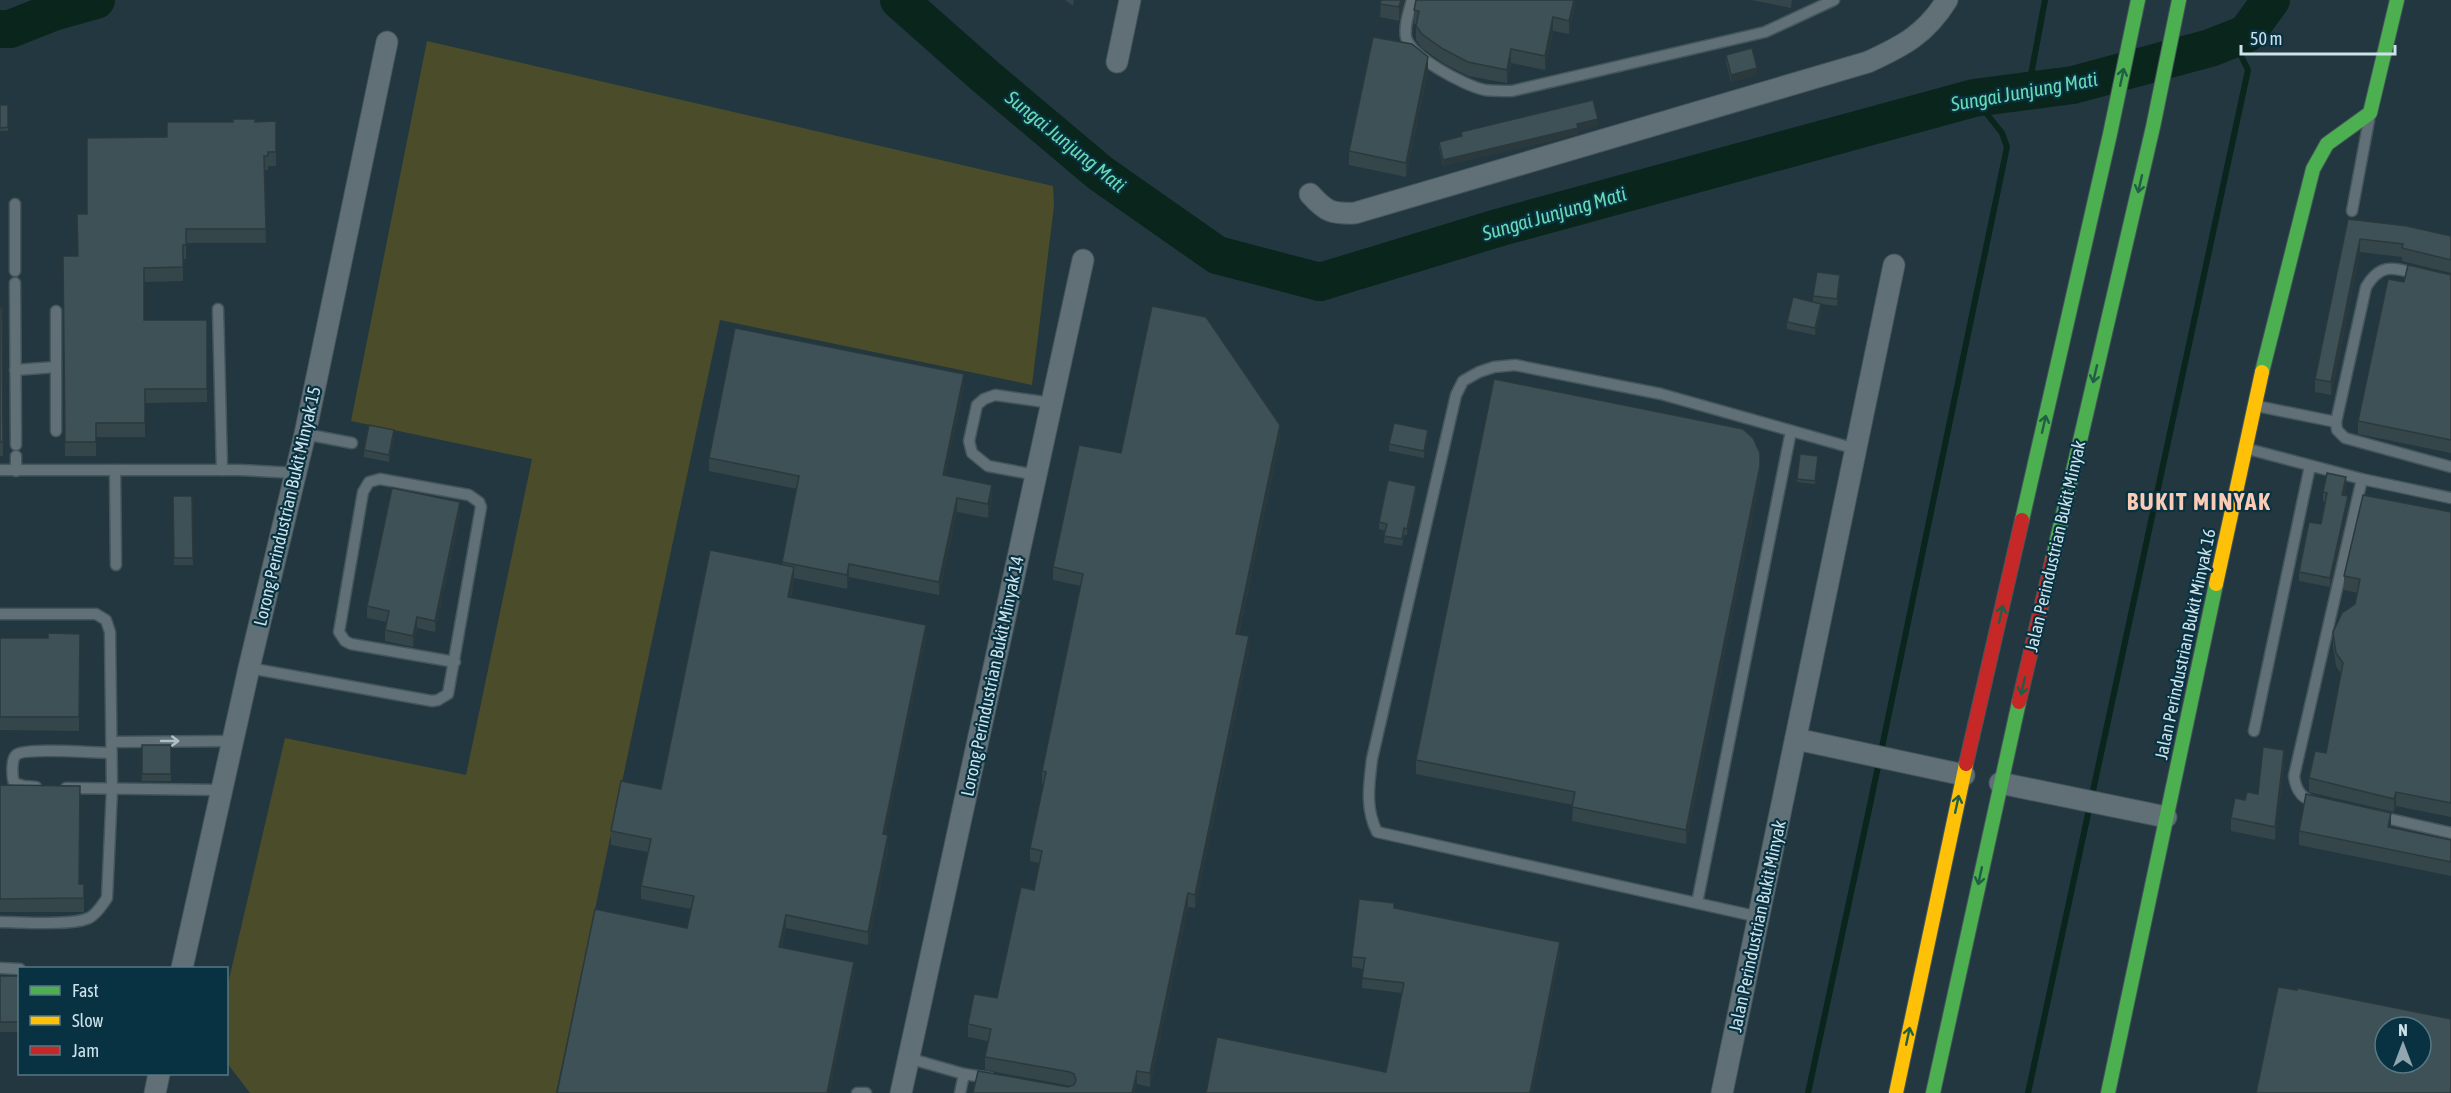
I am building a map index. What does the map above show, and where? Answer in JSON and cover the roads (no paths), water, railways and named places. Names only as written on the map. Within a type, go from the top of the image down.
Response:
[{"type":"main road","name":"Jalan Perindustrian Bukit Minyak","points":[[1896,1093],[1964,775],[2110,134],[2138,0]]},
{"type":"main road","name":"Jalan Perindustrian Bukit Minyak","points":[[1933,1093],[2000,783],[2153,127],[2179,0]]},
{"type":"main road","points":[[2370,113],[2397,0]]},
{"type":"main road","name":"Jalan Perindustrian Bukit Minyak 16","points":[[2108,1093],[2254,405],[2313,169],[2327,144],[2370,113]]},
{"type":"street","points":[[1118,62],[1130,0]]},
{"type":"street","points":[[1310,194],[1324,209],[1339,214],[1356,213],[1857,66],[1895,50],[1916,37],[1937,17],[1947,0]]},
{"type":"street","name":"Lorong Perindustrian Bukit Minyak 15","points":[[182,967],[249,668],[305,434],[387,42]]},
{"type":"street","name":"Lorong Perindustrian Bukit Minyak 14","points":[[901,1093],[1083,260]]},
{"type":"street","name":"Jalan Perindustrian Bukit Minyak","points":[[1722,1093],[1894,265]]},
{"type":"street","points":[[1796,740],[1964,775]]},
{"type":"street","points":[[2000,783],[2166,817]]},
{"type":"street","points":[[155,1093],[159,1075]]},
{"type":"lane","points":[[1412,0],[1406,36],[1408,43],[1415,51],[1455,80],[1485,90],[1512,92],[1765,32],[1834,0]]},
{"type":"lane","points":[[2352,211],[2370,113]]},
{"type":"lane","points":[[15,204],[15,271]]},
{"type":"lane","points":[[2431,276],[2392,268],[2381,270],[2372,276],[2366,287],[2336,422],[2337,430],[2345,438],[2451,467]]},
{"type":"lane","points":[[15,283],[16,471]]},
{"type":"lane","points":[[218,309],[222,470]]},
{"type":"lane","points":[[56,311],[56,431]]},
{"type":"lane","points":[[1759,916],[1377,832],[1371,819],[1368,803],[1372,759],[1456,395],[1463,381],[1494,367],[1515,365],[1661,394],[1856,449]]},
{"type":"lane","points":[[15,370],[56,367]]},
{"type":"lane","points":[[1036,475],[988,466],[972,453],[969,441],[976,405],[995,395],[1052,403]]},
{"type":"lane","points":[[2254,405],[2336,422]]},
{"type":"lane","points":[[1696,903],[1791,431]]},
{"type":"lane","points":[[305,434],[352,443]]},
{"type":"lane","points":[[2245,448],[2362,479],[2451,498]]},
{"type":"lane","points":[[2254,731],[2310,466]]},
{"type":"lane","points":[[115,470],[116,565]]},
{"type":"lane","points":[[0,471],[222,470],[296,473]]},
{"type":"lane","points":[[249,668],[432,700],[438,700],[448,694],[454,662],[481,513],[479,502],[469,495],[380,479],[369,482],[363,492],[338,626],[341,637],[351,644],[454,662]]},
{"type":"lane","points":[[2332,806],[2304,798],[2295,785],[2294,776],[2362,479]]},
{"type":"lane","points":[[0,614],[96,614],[106,620],[110,632],[111,742],[107,898],[100,909],[89,918],[76,922],[0,922]]},
{"type":"lane","points":[[111,742],[233,741]]},
{"type":"lane","points":[[111,753],[30,751],[14,758],[12,778],[14,783],[24,786],[222,790]]},
{"type":"lane","points":[[2364,813],[2451,833]]},
{"type":"lane","points":[[0,969],[18,969]]},
{"type":"lane","points":[[908,1059],[964,1074],[999,1080]]},
{"type":"lane","points":[[960,1093],[964,1074]]},
{"type":"lane","points":[[857,1093],[866,1093]]},
{"type":"waterway","name":"Sungai Junjung Mati","points":[[0,29],[10,29],[53,12],[96,0]]},
{"type":"waterway","name":"Sungai Junjung Mati","points":[[899,0],[1100,173],[1217,255],[1320,282],[1501,227],[1974,98],[2073,85],[2210,48],[2246,34],[2271,0]]},
{"type":"waterway","points":[[2028,91],[2045,0]]},
{"type":"waterway","points":[[2028,1093],[2248,70],[2233,39]]},
{"type":"waterway","points":[[1808,1093],[2007,147],[2002,133],[1974,98]]},
{"type":"district","name":"BUKIT MINYAK","points":[[2199,501]]}]
